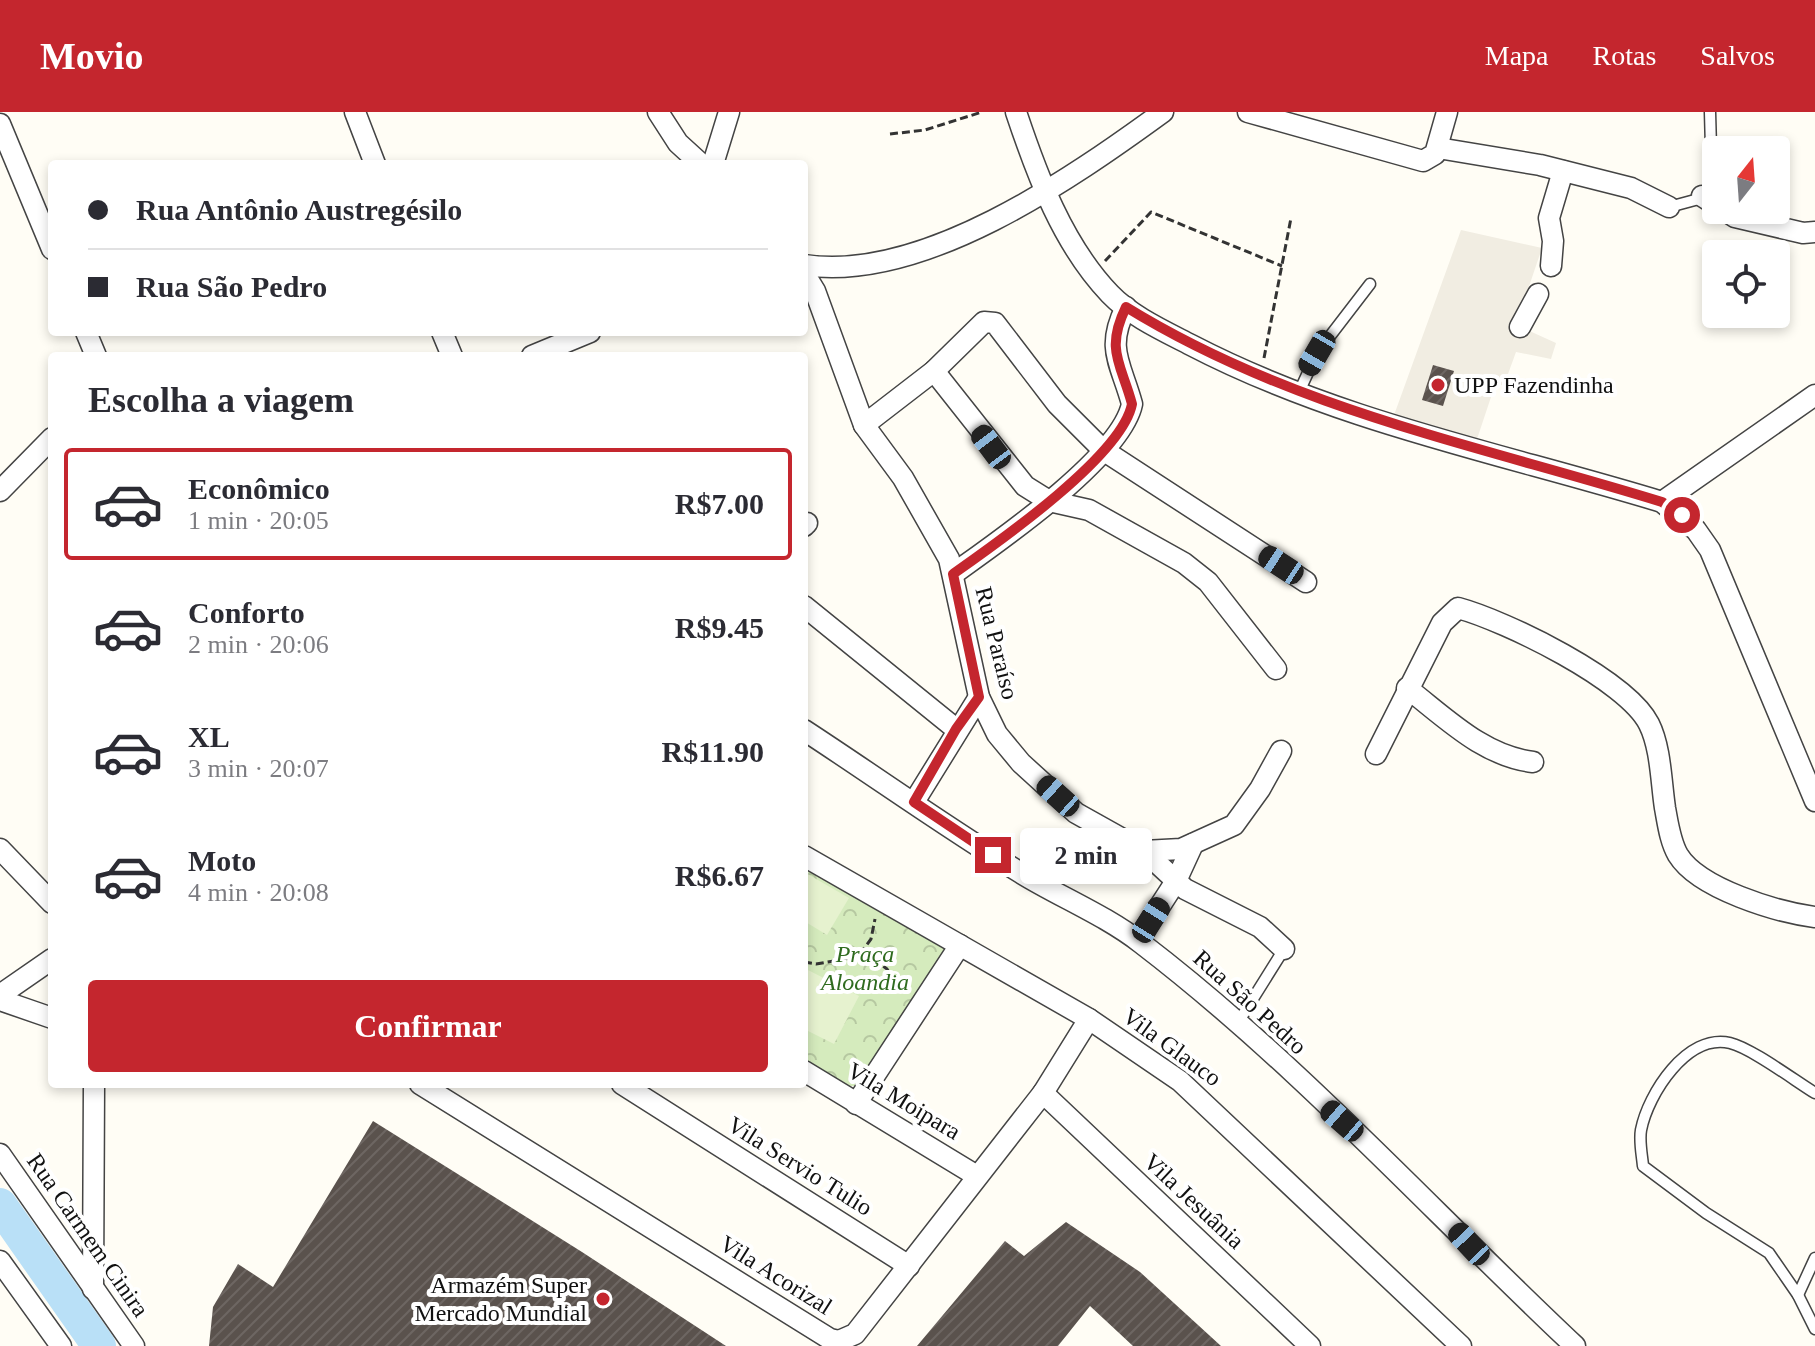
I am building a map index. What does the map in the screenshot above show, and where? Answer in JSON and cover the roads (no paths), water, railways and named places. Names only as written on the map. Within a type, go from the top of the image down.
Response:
[{"type":"street","points":[[355,112],[373,160]]},
{"type":"street","points":[[658,112],[678,143],[697,160]]},
{"type":"street","points":[[714,160],[729,112]]},
{"type":"street","points":[[1016,112],[1047,193],[1092,273],[1126,307],[1170,334],[1260,378],[1476,451],[1662,502],[1696,530],[1710,550],[1815,801]]},
{"type":"street","points":[[808,265],[876,266],[912,256],[1047,193],[1163,112]]},
{"type":"street","points":[[1248,112],[1423,161],[1435,153],[1447,112]]},
{"type":"street","points":[[0,124],[48,239]]},
{"type":"street","points":[[1435,153],[1563,171],[1631,188],[1669,207]]},
{"type":"street","points":[[1520,327],[1545,280],[1553,241],[1549,218],[1563,171]]},
{"type":"street","points":[[1765,224],[1803,233],[1815,232]]},
{"type":"street","name":"Rua Paraíso","points":[[808,280],[815,291],[864,425],[903,478],[941,542],[953,574],[979,697],[997,734],[1021,763],[1076,813],[1144,851],[1185,889],[1260,927],[1284,949]]},
{"type":"street","points":[[953,574],[1049,501],[1103,450],[1126,421],[1132,404],[1119,370],[1114,338],[1126,307]]},
{"type":"street","points":[[864,425],[934,371],[984,322],[990,321],[998,324],[1057,404],[1103,450],[1306,582]]},
{"type":"street","points":[[542,352],[580,336]]},
{"type":"street","points":[[934,371],[1011,473],[1038,496],[1089,510],[1184,563],[1215,590],[1276,669]]},
{"type":"street","points":[[1662,502],[1815,395]]},
{"type":"street","points":[[0,491],[48,442]]},
{"type":"street","points":[[1376,754],[1442,623],[1458,608],[1479,614],[1616,686],[1638,705],[1650,726],[1671,840],[1686,864],[1750,902],[1815,917]]},
{"type":"street","points":[[808,609],[956,729]]},
{"type":"street","points":[[1407,688],[1483,746],[1512,760],[1533,762]]},
{"type":"street","points":[[914,802],[956,729],[979,697]]},
{"type":"street","name":"Rua São Pedro","points":[[808,733],[1020,873],[1138,940],[1239,1021],[1320,1102],[1404,1176],[1485,1261],[1575,1346]]},
{"type":"street","points":[[1144,851],[1181,849],[1234,825],[1260,789],[1281,751]]},
{"type":"street","points":[[1138,940],[1176,881],[1193,844]]},
{"type":"street","points":[[0,849],[48,899]]},
{"type":"street","name":"Vila Glauco","points":[[808,858],[1089,1019],[1149,1058],[1202,1100],[1461,1346]]},
{"type":"street","points":[[856,1104],[960,945]]},
{"type":"street","points":[[0,997],[48,962]]},
{"type":"street","points":[[0,997],[48,1016]]},
{"type":"street","name":"Vila Acorizal","points":[[426,1088],[830,1339],[839,1341],[855,1334],[909,1266],[1043,1093],[1089,1019]]},
{"type":"street","name":"Vila Moipara","points":[[808,1074],[977,1176]]},
{"type":"street","points":[[93,1289],[94,1088]]},
{"type":"street","name":"Vila Servio Tulio","points":[[628,1088],[909,1266]]},
{"type":"street","name":"Vila Jesuânia","points":[[1043,1093],[1310,1346]]},
{"type":"street","name":"Rua Carmem Cinira","points":[[0,1154],[134,1346]]},
{"type":"street","points":[[0,1261],[61,1346]]},
{"type":"lane","points":[[1710,112],[1711,136]]},
{"type":"lane","points":[[1669,207],[1702,202]]},
{"type":"lane","points":[[1299,392],[1317,353],[1370,284]]},
{"type":"lane","points":[[1239,1021],[1284,949]]},
{"type":"lane","points":[[1815,1093],[1731,1043],[1712,1042],[1689,1052],[1664,1082],[1645,1116],[1640,1134],[1643,1166],[1706,1213],[1769,1253],[1798,1295],[1815,1329]]},
{"type":"lane","points":[[1798,1295],[1815,1258]]},
{"type":"waterway","points":[[0,1205],[99,1346]]},
{"type":"place","name":"UPP Fazendinha","points":[[1438,385]]},
{"type":"place","name":"Armazém Super Mercado Mundial","points":[[603,1299]]},
{"type":"park label","name":"Praça Aloandia","points":[[865,968]]}]
